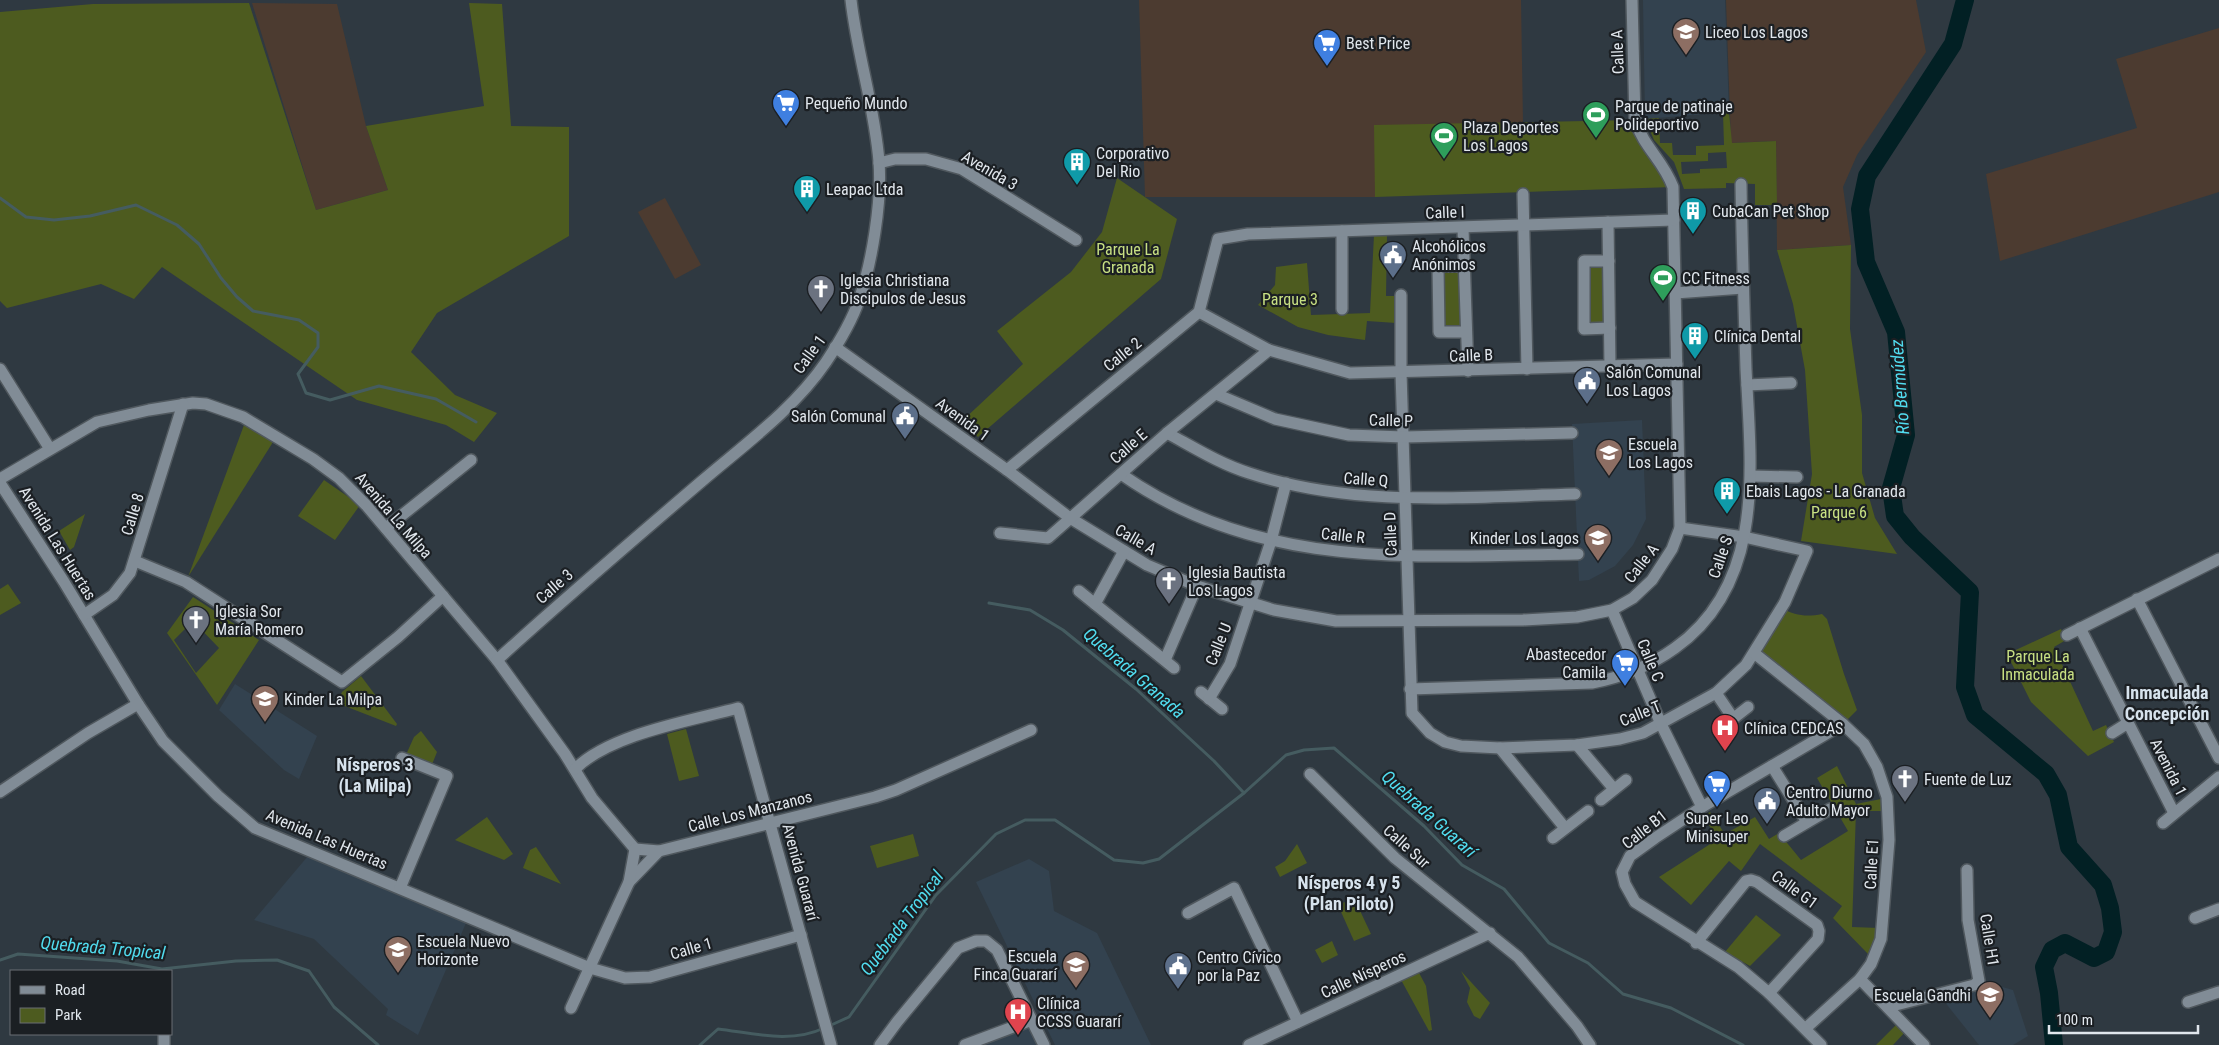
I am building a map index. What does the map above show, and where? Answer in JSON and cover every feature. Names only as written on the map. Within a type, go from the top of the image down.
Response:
[{"type":"street","name":"Calle 1","points":[[634,539],[760,431],[795,398],[825,363],[859,301],[872,245],[877,209],[879,163],[851,0]]},
{"type":"street","name":"Calle A","points":[[1070,518],[1147,565],[1197,586],[1251,604],[1336,621],[1522,620],[1577,617],[1612,610],[1633,598],[1652,580],[1672,550],[1680,528],[1673,187],[1667,172],[1640,137],[1635,120],[1632,0]]},
{"type":"street","name":"Avenida 3","points":[[879,163],[895,159],[926,159],[962,170],[1076,240]]},
{"type":"street","name":"Calle S","points":[[1410,689],[1592,683],[1625,676],[1666,654],[1693,635],[1713,612],[1731,581],[1744,537],[1751,476],[1743,288],[1741,184]]},
{"type":"street","points":[[1523,194],[1527,369]]},
{"type":"street","name":"Calle I","points":[[1199,312],[1218,239],[1248,234],[1674,220]]},
{"type":"street","points":[[1608,222],[1610,366]]},
{"type":"street","points":[[1464,228],[1468,371]]},
{"type":"street","points":[[1342,231],[1342,309]]},
{"type":"street","points":[[1609,260],[1584,260],[1584,329],[1610,328]]},
{"type":"street","points":[[1464,266],[1438,266],[1440,332],[1466,332]]},
{"type":"street","points":[[1675,292],[1743,288]]},
{"type":"street","name":"Calle D","points":[[1401,295],[1401,373],[1412,713]]},
{"type":"street","name":"Calle B","points":[[1199,312],[1269,350],[1350,373],[1677,364]]},
{"type":"street","name":"Calle 2","points":[[1007,470],[1199,312]]},
{"type":"street","name":"Avenida 1","points":[[835,347],[1007,470],[1070,518]]},
{"type":"street","name":"Calle E","points":[[1000,533],[1048,538],[1167,433],[1269,350]]},
{"type":"street","points":[[0,369],[50,449]]},
{"type":"street","points":[[1747,385],[1791,383]]},
{"type":"street","name":"Calle P","points":[[1216,394],[1275,419],[1349,435],[1404,437],[1572,433]]},
{"type":"street","name":"Avenida La Milpa","points":[[0,481],[97,422],[183,404],[206,404],[229,411],[288,443],[339,478],[386,528],[497,660],[575,768],[592,798],[635,848]]},
{"type":"street","name":"Calle 8","points":[[84,615],[113,596],[130,573],[183,404]]},
{"type":"street","name":"Calle Q","points":[[1167,433],[1212,458],[1248,473],[1286,484],[1332,493],[1405,498],[1575,494]]},
{"type":"street","points":[[386,528],[471,460]]},
{"type":"street","name":"Calle R","points":[[1121,474],[1146,492],[1186,512],[1228,529],[1271,540],[1348,554],[1407,556],[1578,554]]},
{"type":"street","points":[[1751,476],[1797,477]]},
{"type":"street","name":"Avenida Las Huertas","points":[[0,481],[138,704],[163,741],[218,796],[255,828],[590,968]]},
{"type":"street","name":"Calle U","points":[[1222,709],[1205,696],[1230,664],[1271,540],[1286,484]]},
{"type":"street","points":[[1680,528],[1744,537]]},
{"type":"street","name":"Calle T","points":[[1412,713],[1430,733],[1445,742],[1461,746],[1500,748],[1577,745],[1620,739],[1643,733],[1661,724],[1716,693],[1746,665],[1786,602],[1807,550],[1744,537]]},
{"type":"street","name":"Calle 3","points":[[497,660],[575,588],[634,539]]},
{"type":"street","points":[[1095,604],[1124,551]]},
{"type":"street","points":[[2067,635],[2219,559]]},
{"type":"street","points":[[135,561],[186,582],[339,681],[345,681],[443,596]]},
{"type":"street","points":[[1080,592],[1169,664],[1197,586]]},
{"type":"street","points":[[2137,599],[2219,758]]},
{"type":"street","name":"Calle C","points":[[1612,610],[1661,724],[1702,807]]},
{"type":"street","name":"Avenida 1","points":[[2080,628],[2174,813]]},
{"type":"street","name":"Calle E1","points":[[1754,653],[1843,724],[1864,744],[1877,767],[1887,797],[1890,840],[1881,939],[1871,964],[1860,979],[1806,1028]]},
{"type":"street","points":[[1716,693],[1729,721],[1748,707]]},
{"type":"street","points":[[0,792],[88,733],[138,704]]},
{"type":"street","name":"Avenida Guararí","points":[[575,768],[602,748],[621,740],[738,708],[830,1044]]},
{"type":"street","points":[[2112,733],[2128,723]]},
{"type":"street","name":"Calle B1","points":[[1821,1045],[1768,992],[1738,967],[1635,902],[1625,884],[1622,872],[1630,856],[1702,807],[1843,724]]},
{"type":"street","name":"Calle Los Manzanos","points":[[635,848],[659,851],[896,790],[1031,730]]},
{"type":"street","points":[[1577,745],[1614,789]]},
{"type":"street","points":[[1500,748],[1565,828]]},
{"type":"street","points":[[400,888],[447,776],[402,758]]},
{"type":"street","points":[[1772,766],[1807,822]]},
{"type":"street","name":"Calle Sur","points":[[1310,774],[1395,858],[1518,957],[1577,1026],[1590,1045]]},
{"type":"street","points":[[2163,823],[2219,777]]},
{"type":"street","points":[[1601,800],[1626,780]]},
{"type":"street","points":[[1784,836],[1830,809]]},
{"type":"street","points":[[1553,838],[1588,811]]},
{"type":"street","points":[[571,1008],[629,882],[635,848]]},
{"type":"street","points":[[629,882],[659,851]]},
{"type":"street","name":"Calle H1","points":[[1888,1007],[1974,985],[1979,981],[1968,920],[1967,870]]},
{"type":"street","name":"Calle G1","points":[[1696,942],[1746,881],[1757,882],[1817,925],[1819,931],[1818,938],[1768,992]]},
{"type":"street","points":[[1188,913],[1234,888],[1298,1022]]},
{"type":"street","points":[[2194,918],[2219,909]]},
{"type":"street","name":"Calle Nísperos","points":[[1249,1045],[1490,933]]},
{"type":"street","name":"Calle 1","points":[[590,968],[625,978],[650,977],[801,935]]},
{"type":"street","points":[[880,1045],[896,1022],[958,948],[976,941],[986,941],[996,950],[1044,1045]]},
{"type":"street","points":[[1860,979],[1924,1045]]},
{"type":"street","points":[[2188,1002],[2219,992]]},
{"type":"street","points":[[965,1045],[1032,1020]]},
{"type":"shaded area","points":[[1139,0],[1521,0],[1523,123],[1375,126],[1375,197],[1145,197]]},
{"type":"shaded area","name":"Liceo Los Lagos","points":[[1643,0],[1725,0],[1729,112],[1645,119]]},
{"type":"shaded area","points":[[1726,0],[1916,0],[1926,52],[1857,155],[1843,187],[1851,245],[1777,250],[1776,141],[1731,143]]},
{"type":"shaded area","points":[[252,3],[337,4],[366,126],[388,190],[316,210]]},
{"type":"shaded area","points":[[2219,28],[2219,192],[2000,261],[1986,174],[2137,128],[2116,59]]},
{"type":"shaded area","points":[[665,198],[701,265],[675,279],[638,212]]},
{"type":"shaded area","name":"Escuela Los Lagos","points":[[1642,420],[1646,519],[1633,545],[1615,566],[1589,580],[1579,581],[1572,424]]},
{"type":"shaded area","name":"Kinder La Milpa","points":[[235,684],[317,736],[299,779],[284,770],[219,710]]},
{"type":"shaded area","name":"Escuela Nuevo Horizonte","points":[[308,856],[466,923],[418,1035],[386,1015],[388,1009],[314,939],[254,920]]},
{"type":"shaded area","name":"Escuela Finca Guararí","points":[[1029,859],[1049,871],[1054,911],[1097,933],[1151,1045],[1055,1045],[976,882]]},
{"type":"shaded area","name":"Escuela Gandhi","points":[[1992,984],[2013,990],[2028,1036],[2013,1045],[1979,1045],[1944,1001]]},
{"type":"shaded area","name":"Clínica CCSS Guararí","points":[[1028,1027],[1037,1045],[980,1045]]},
{"type":"green space","points":[[249,3],[316,210],[388,190],[366,126],[484,106],[469,3],[502,4],[511,126],[569,127],[569,236],[437,313],[411,352],[455,395],[497,413],[474,442],[446,425],[357,400],[162,267],[134,299],[101,284],[7,308],[0,301],[0,12],[93,4]]},
{"type":"green space","points":[[1729,112],[1732,143],[1776,141],[1777,205],[1755,205],[1755,184],[1726,183],[1726,188],[1684,189],[1674,162],[1654,140],[1645,119],[1659,118],[1660,143],[1672,143],[1673,155],[1696,155],[1696,146],[1724,145],[1723,113]],"holes":[[[1726,152],[1727,168],[1700,169],[1700,173],[1682,174],[1681,162],[1708,161],[1708,153]]]},
{"type":"green space","points":[[1635,120],[1673,187],[1375,197],[1374,125]]},
{"type":"green space","name":"Parque La Granada","points":[[1117,178],[1177,219],[1161,279],[978,437],[961,422],[1023,364],[997,331],[1071,272],[1102,232]]},
{"type":"green space","name":"Parque 3","points":[[1374,235],[1387,236],[1386,296],[1396,296],[1396,323],[1367,321],[1365,340],[1328,335],[1298,327],[1258,305],[1275,285],[1276,267],[1307,263],[1311,315],[1370,313]]},
{"type":"green space","name":"Parque 6","points":[[1851,245],[1850,329],[1862,415],[1862,473],[1875,518],[1897,554],[1801,541],[1812,474],[1805,370],[1793,304],[1777,250]]},
{"type":"green space","points":[[1586,266],[1604,266],[1605,324],[1587,324]]},
{"type":"green space","points":[[1463,268],[1466,332],[1441,331],[1441,269]]},
{"type":"green space","points":[[244,425],[273,442],[188,577]]},
{"type":"green space","points":[[324,480],[360,505],[335,540],[298,516]]},
{"type":"green space","points":[[85,514],[74,547],[70,550],[59,531]]},
{"type":"green space","points":[[8,584],[21,603],[0,615],[0,589]]},
{"type":"green space","points":[[193,597],[259,640],[217,705],[167,633]],"holes":[[[193,621],[219,648],[196,673],[174,640]]]},
{"type":"green space","points":[[1782,608],[1801,615],[1822,614],[1827,619],[1857,710],[1843,724],[1754,653]]},
{"type":"green space","name":"Parque La Inmaculada","points":[[2061,629],[2066,640],[2054,647],[2093,731],[2106,725],[2114,742],[2088,756],[2031,702],[2007,654]]},
{"type":"green space","points":[[361,676],[397,724],[396,726],[337,703],[342,692]]},
{"type":"green space","points":[[686,729],[699,776],[679,781],[667,734]]},
{"type":"green space","points":[[421,731],[437,752],[431,767],[405,757],[414,737]]},
{"type":"green space","points":[[1837,766],[1856,804],[1881,799],[1882,811],[1856,811],[1852,927],[1879,928],[1869,955],[1833,918],[1842,906],[1760,844],[1741,871],[1729,861],[1691,905],[1659,877],[1718,839],[1703,816],[1710,812],[1725,834],[1755,817],[1769,839],[1779,833],[1801,860],[1848,831],[1817,778]]},
{"type":"green space","points":[[487,817],[513,854],[504,860],[455,840]]},
{"type":"green space","points":[[913,834],[919,856],[877,868],[870,846]]},
{"type":"green space","points":[[1297,844],[1307,863],[1280,877],[1275,867],[1285,861]]},
{"type":"green space","points":[[536,847],[561,884],[523,868],[530,850]]},
{"type":"green space","points":[[1354,898],[1371,934],[1354,941],[1338,905]]},
{"type":"green space","points":[[1756,915],[1781,935],[1750,966],[1725,952]]},
{"type":"green space","points":[[1332,941],[1338,955],[1322,963],[1315,950]]},
{"type":"green space","points":[[1417,969],[1426,986],[1432,1030],[1429,1031],[1400,978]]},
{"type":"green space","points":[[1461,971],[1490,1003],[1480,1019],[1474,1016],[1467,1002],[1470,988]]},
{"type":"green space","points":[[1898,1023],[1906,1031],[1893,1045],[1876,1045]]},
{"type":"waterway","name":"Río Bermúdez","points":[[1965,0],[1953,44],[1867,176],[1860,209],[1866,262],[1896,332],[1906,435],[1891,488],[1895,516],[1912,537],[1970,592],[1965,687],[1975,715],[2046,774],[2058,795],[2069,847],[2103,885],[2110,908],[2113,932],[2106,952],[2094,958],[2065,943],[2052,950],[2044,967],[2049,993],[2054,1045]]},
{"type":"waterway","name":"Quebrada Granada","points":[[0,198],[26,217],[54,220],[90,216],[136,205],[177,225],[199,244],[221,278],[237,297],[253,311],[299,320],[318,333],[318,347],[298,374],[306,393],[330,400],[379,386],[436,399],[476,422]]},
{"type":"waterway","name":"Quebrada Granada","points":[[989,603],[1030,610],[1063,630],[1136,689],[1214,761],[1244,793]]},
{"type":"waterway","name":"Quebrada Guararí","points":[[829,1026],[849,1017],[936,895],[996,834],[1025,820],[1055,820],[1114,860],[1143,863],[1159,859],[1244,793],[1286,755],[1304,750],[1334,748],[1424,826],[1462,865],[1504,889],[1549,943],[1588,963],[1623,994],[1671,1008],[1743,1045]]},
{"type":"waterway","name":"Quebrada Tropical","points":[[0,960],[18,954],[117,961],[162,969],[236,961],[277,960],[309,971],[334,1007],[378,1045]]},
{"type":"waterway","name":"Quebrada Tropical","points":[[700,1045],[718,1029],[758,1035],[785,1036],[811,1033],[824,1028]]},
{"type":"place","name":"Liceo Los Lagos","points":[[1686,56]]},
{"type":"place","name":"Best Price","points":[[1327,67]]},
{"type":"place","name":"Pequeño Mundo","points":[[786,127]]},
{"type":"place","name":"Parque de patinaje Polideportivo","points":[[1596,139]]},
{"type":"place","name":"Plaza Deportes Los Lagos","points":[[1444,160]]},
{"type":"place","name":"Corporativo Del Rio","points":[[1077,186]]},
{"type":"place","name":"Leapac Ltda","points":[[807,213]]},
{"type":"place","name":"CubaCan Pet Shop","points":[[1693,235]]},
{"type":"place","name":"Alcohólicos Anónimos","points":[[1393,279]]},
{"type":"place","name":"CC Fitness","points":[[1663,302]]},
{"type":"place","name":"Iglesia Christiana Discipulos de Jesus","points":[[821,313]]},
{"type":"place","name":"Clínica Dental","points":[[1695,360]]},
{"type":"place","name":"Salón Comunal Los Lagos","points":[[1587,405]]},
{"type":"place","name":"Salón Comunal","points":[[905,440]]},
{"type":"place","name":"Escuela Los Lagos","points":[[1609,477]]},
{"type":"place","name":"Ebais Lagos - La Granada","points":[[1727,515]]},
{"type":"place","name":"Kinder Los Lagos","points":[[1598,562]]},
{"type":"place","name":"Iglesia Bautista Los Lagos","points":[[1169,605]]},
{"type":"place","name":"Iglesia Sor María Romero","points":[[196,644]]},
{"type":"place","name":"Abastecedor Camila","points":[[1625,687]]},
{"type":"place","name":"Kinder La Milpa","points":[[265,723]]},
{"type":"place","name":"Clínica CEDCAS","points":[[1725,752]]},
{"type":"place","name":"Fuente de Luz","points":[[1905,803]]},
{"type":"place","name":"Super Leo Minisuper","points":[[1717,808]]},
{"type":"place","name":"Centro Diurno Adulto Mayor","points":[[1767,825]]},
{"type":"place","name":"Escuela Nuevo Horizonte","points":[[398,974]]},
{"type":"place","name":"Escuela Finca Guararí","points":[[1076,989]]},
{"type":"place","name":"Centro Cívico por la Paz","points":[[1178,990]]},
{"type":"place","name":"Escuela Gandhi","points":[[1990,1019]]},
{"type":"place","name":"Clínica CCSS Guararí","points":[[1018,1036]]},
{"type":"district","name":"Inmaculada Concepción","points":[[2167,703]]},
{"type":"district","name":"Nísperos 3 (La Milpa)","points":[[375,775]]},
{"type":"district","name":"Nísperos 4 y 5 (Plan Piloto)","points":[[1349,893]]}]
